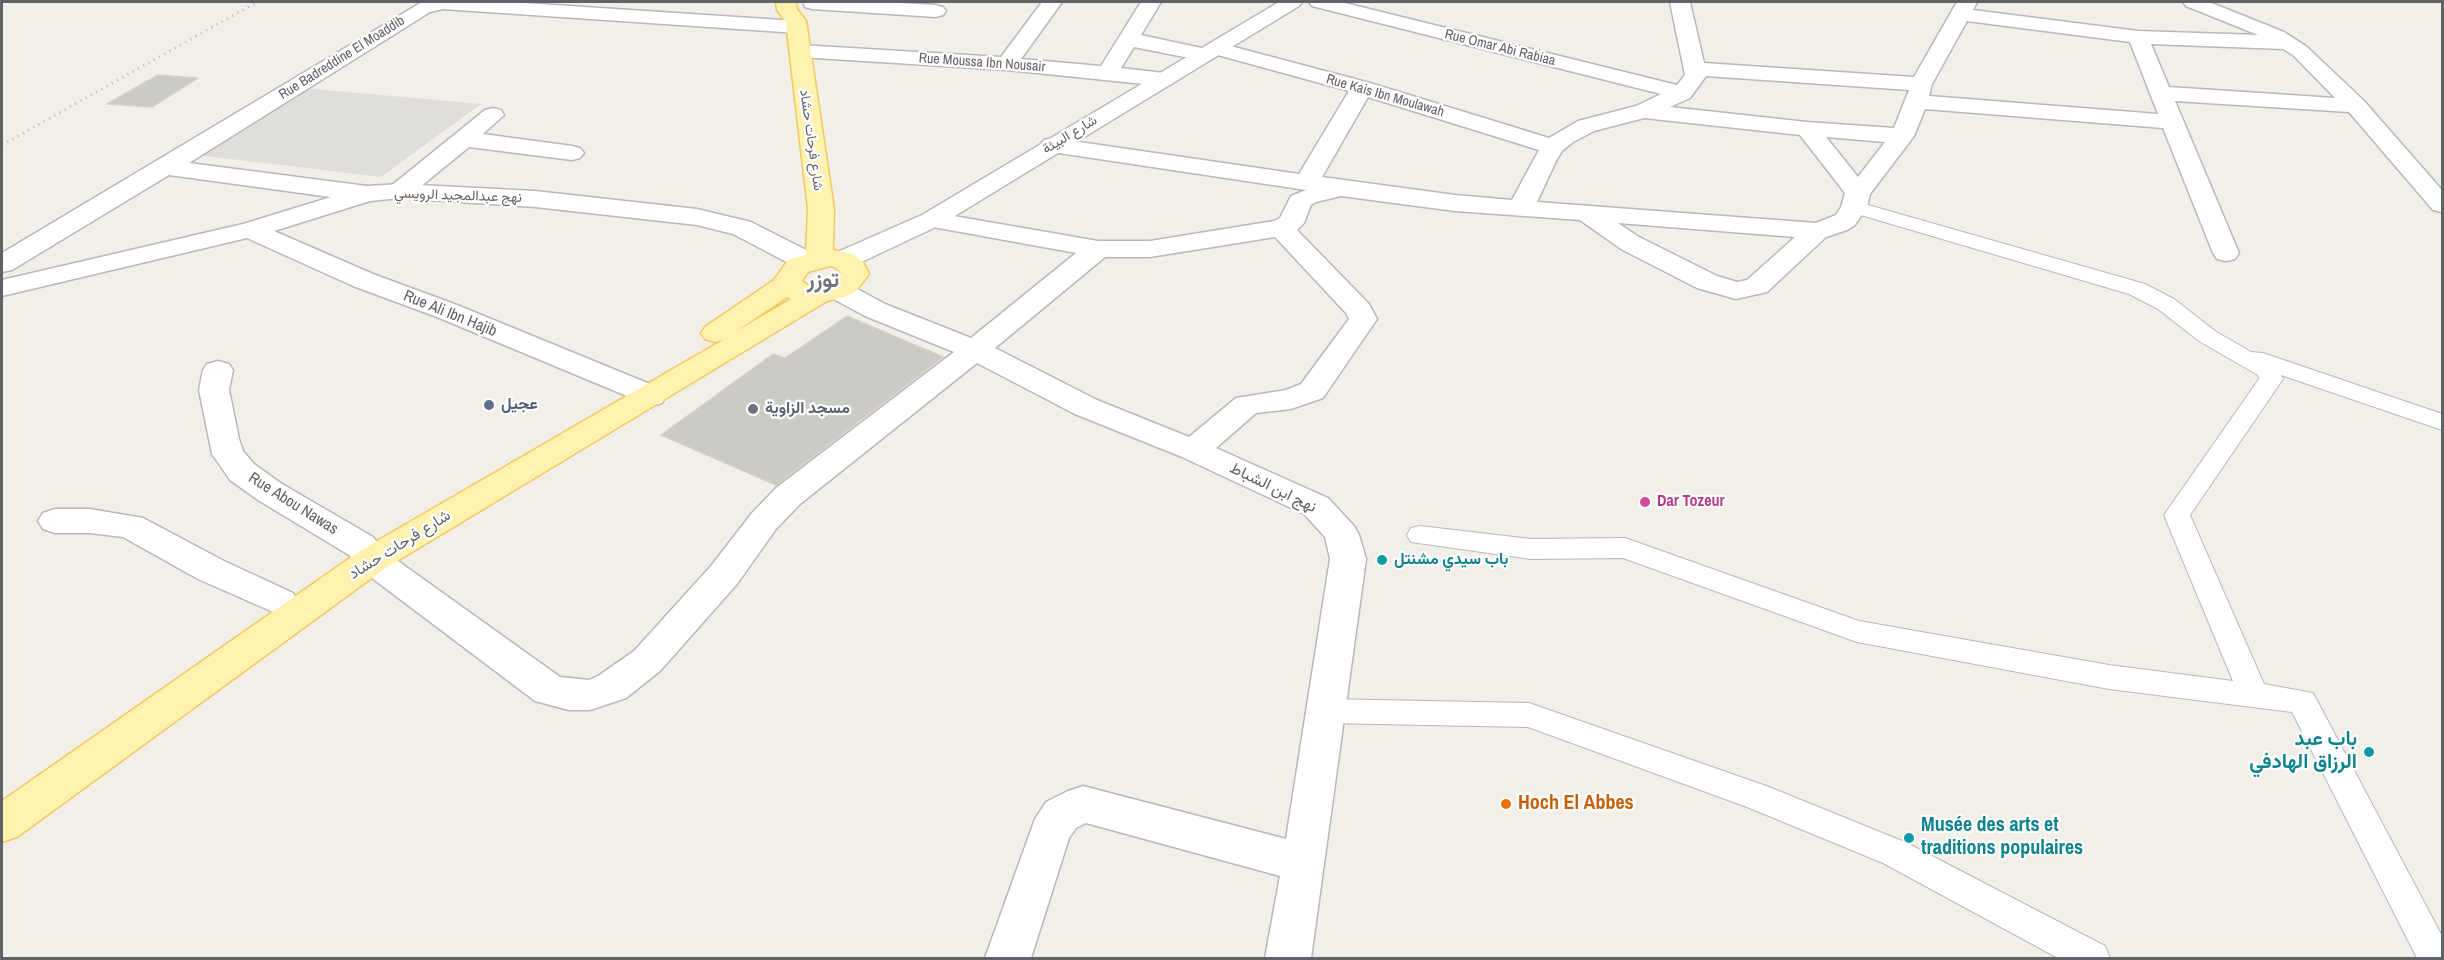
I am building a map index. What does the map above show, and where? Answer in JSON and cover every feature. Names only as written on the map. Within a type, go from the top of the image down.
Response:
[{"type":"main road","points":[[794,25],[809,10],[812,2]]},
{"type":"main road","name":"شارع فرحات حشاد","points":[[2,797],[280,602],[642,392],[819,275],[821,209],[794,25]]},
{"type":"main road","name":"شارع فرحات حشاد","points":[[2,824],[367,553]]},
{"type":"street","points":[[812,2],[941,6]]},
{"type":"street","points":[[1007,64],[1052,2]]},
{"type":"street","points":[[1108,72],[1151,2]]},
{"type":"street","name":"شارع البيئة","points":[[819,275],[931,220],[1292,2]]},
{"type":"street","name":"Rue Omar Abi Rabiaa","points":[[1319,2],[1682,93]]},
{"type":"street","points":[[1521,208],[1552,147],[1564,137],[1586,126],[1643,111],[1682,93],[1696,75],[1680,2]]},
{"type":"street","points":[[2193,2],[2249,23],[2290,44],[2356,106],[2442,205]]},
{"type":"street","name":"Rue Badreddine El Moaddib","points":[[2,264],[165,167],[424,7],[443,3],[526,4],[794,25]]},
{"type":"street","points":[[922,26],[941,6]]},
{"type":"street","points":[[1052,145],[1455,203],[1817,231],[1838,225],[1846,220],[1856,200],[1902,136],[1919,93],[1964,8],[2138,37],[2290,44]]},
{"type":"street","name":"Rue Moussa Ibn Nousair","points":[[794,25],[901,49],[1007,64],[1164,79]]},
{"type":"street","points":[[2138,37],[2226,253]]},
{"type":"street","name":"Rue Kais Ibn Moulawah","points":[[1128,39],[1210,52],[1362,88],[1552,147]]},
{"type":"street","points":[[1696,69],[2174,122]]},
{"type":"street","points":[[1306,181],[1362,88]]},
{"type":"street","points":[[2162,93],[2356,106]]},
{"type":"street","points":[[1643,111],[1807,129],[1902,136]]},
{"type":"street","points":[[400,191],[493,115]]},
{"type":"street","points":[[1807,129],[1856,200],[2137,289],[2166,304],[2207,336],[2268,370],[2271,379],[2177,515],[2254,696]]},
{"type":"street","points":[[464,139],[572,153]]},
{"type":"street","points":[[165,167],[367,194]]},
{"type":"street","points":[[931,220],[1098,249],[1150,249],[1281,228],[1291,223],[1300,201],[1341,188]]},
{"type":"street","name":"نهج عبدالمجيد الرويسي","points":[[2,288],[250,230],[367,194],[400,191],[535,199],[697,217],[742,228],[819,275]]},
{"type":"street","points":[[1587,214],[1630,243],[1707,282],[1736,291],[1757,286],[1817,231]]},
{"type":"street","points":[[1193,450],[1247,405],[1291,399],[1312,391],[1363,319],[1359,310],[1281,228]]},
{"type":"street","name":"Rue Ali Ibn Hajib","points":[[250,230],[363,280],[642,392]]},
{"type":"street","name":"Rue Abou Nawas","points":[[218,370],[214,390],[223,439],[228,454],[242,472],[367,553],[549,690],[569,695],[590,694],[612,687],[647,661],[724,575],[764,521],[788,496],[975,350],[1098,249]]},
{"type":"street","name":"نهج ابن الشباط","points":[[819,275],[875,310],[975,350],[1086,407],[1193,450],[1316,506],[1334,523],[1342,535],[1348,559],[1327,711],[1288,958]]},
{"type":"street","points":[[2230,350],[2442,422]]},
{"type":"street","points":[[56,521],[90,521],[132,526],[211,570],[280,602]]},
{"type":"street","points":[[1420,536],[1531,549],[1624,548],[1857,631],[2109,677],[2302,701],[2436,958]]},
{"type":"street","points":[[1327,711],[1529,715],[1758,797],[1895,853],[2092,958]]},
{"type":"street","points":[[1008,958],[1050,832],[1061,815],[1083,804],[1304,863]]},
{"type":"shaded area","points":[[303,88],[481,104],[381,177],[197,155]]},
{"type":"building","points":[[158,75],[198,78],[152,107],[107,104]]},
{"type":"building","points":[[847,316],[943,357],[776,485],[661,435],[773,354],[785,358]]},
{"type":"railway","points":[[2,145],[257,2]]},
{"type":"place","name":"عجيل","points":[[489,405]]},
{"type":"place","name":"مسجد الزاوية","points":[[753,409]]},
{"type":"place","name":"Dar Tozeur","points":[[1645,502]]},
{"type":"place","name":"باب سيدي مشنتل","points":[[1382,560]]},
{"type":"place","name":"باب عبد الرزاق الهادفي","points":[[2369,752]]},
{"type":"place","name":"Hoch El Abbes","points":[[1506,804]]},
{"type":"place","name":"Musée des arts et traditions populaires","points":[[1909,838]]},
{"type":"district","name":"توزر","points":[[823,281]]}]
